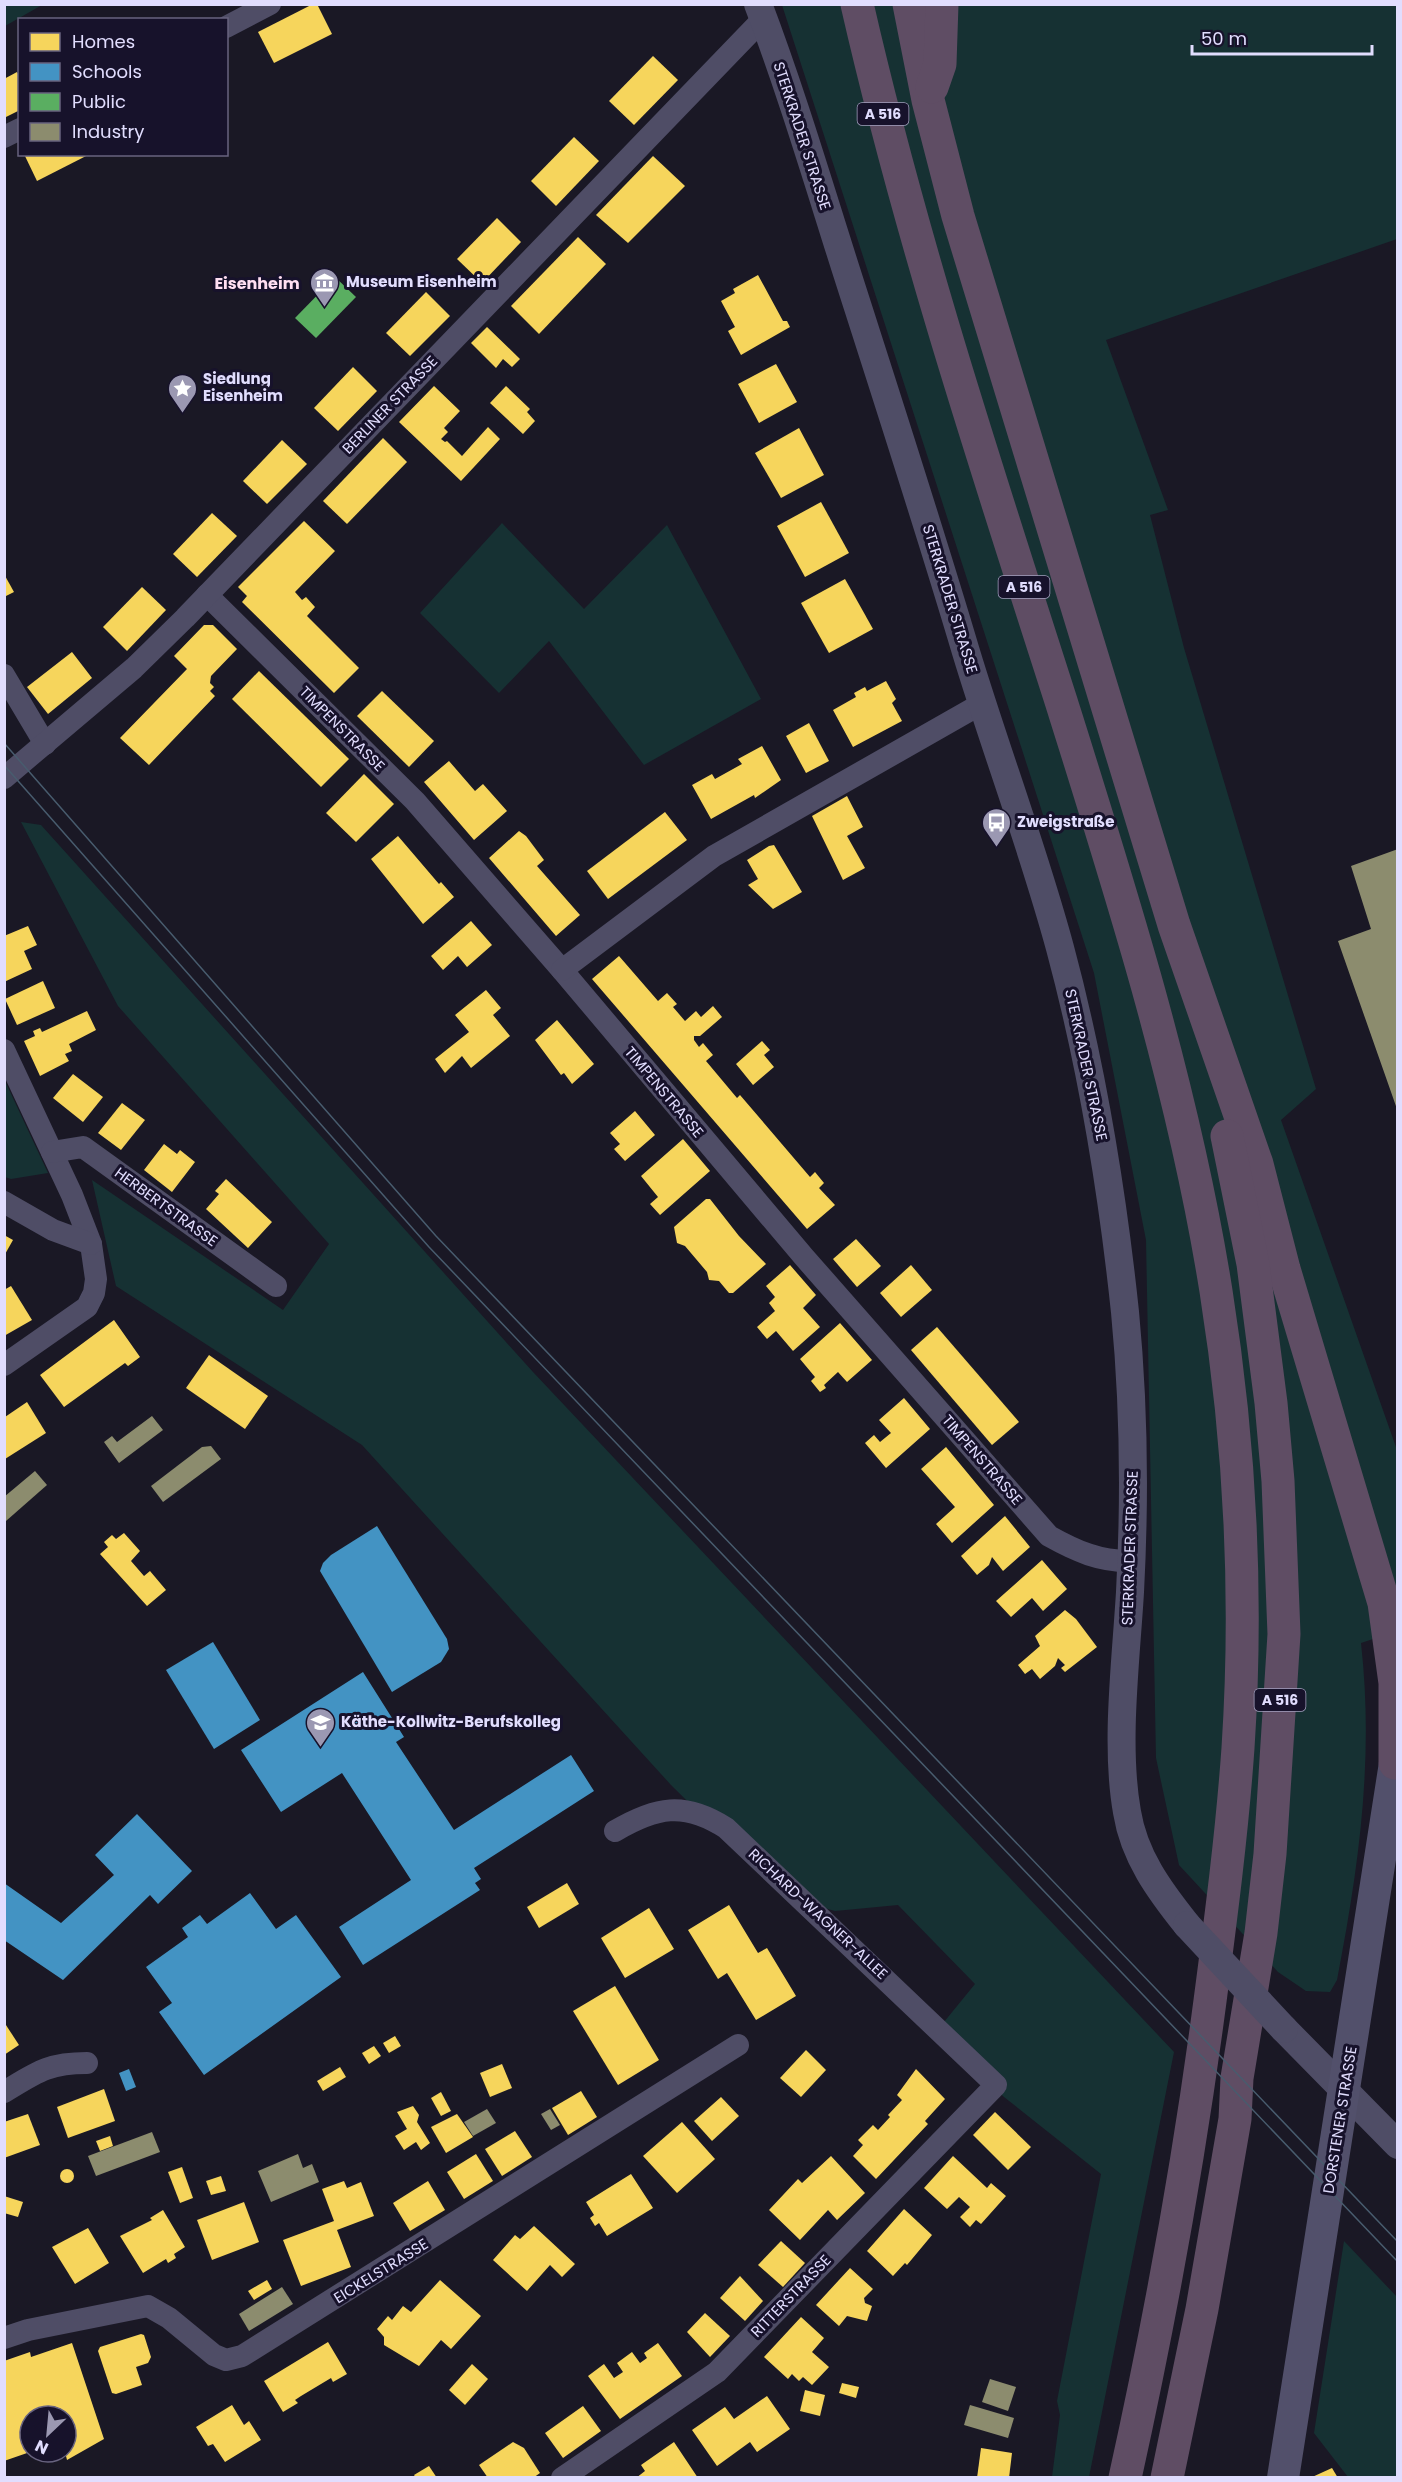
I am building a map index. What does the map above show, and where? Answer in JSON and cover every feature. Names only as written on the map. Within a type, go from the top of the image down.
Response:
[{"type":"highway","name":"A 516","points":[[857,4],[912,223],[1141,962],[1182,1115],[1216,1291],[1228,1381],[1237,1471],[1242,1629],[1238,1743],[1228,1860],[1198,2091],[1161,2301],[1125,2478]]},
{"type":"highway","name":"A 516","points":[[909,4],[928,100],[958,216],[1174,925],[1219,1098],[1253,1264],[1271,1403],[1277,1470],[1284,1634],[1270,1854],[1261,1933],[1237,2078],[1235,2119],[1202,2309],[1167,2478]]},
{"type":"highway","points":[[928,100],[939,64],[942,4]]},
{"type":"highway","points":[[1174,925],[1257,1164],[1294,1304],[1384,1603],[1395,1683],[1395,1763]]},
{"type":"main road","name":"DORSTENER STRASSE","points":[[1283,2478],[1395,1763]]},
{"type":"street","points":[[228,26],[270,4]]},
{"type":"street","name":"BERLINER STRASSE","points":[[4,778],[134,668],[207,595],[761,12]]},
{"type":"street","name":"STERKRADER STRASSE","points":[[761,12],[937,556],[981,704],[1046,898],[1092,1086],[1106,1167],[1125,1319],[1134,1480],[1124,1727],[1126,1811],[1136,1845],[1157,1887],[1187,1925],[1344,2093],[1398,2145]]},
{"type":"street","points":[[4,137],[18,130]]},
{"type":"street","name":"TIMPENSTRASSE","points":[[207,595],[415,801],[562,970],[804,1257],[1049,1536],[1079,1553],[1113,1562],[1131,1561]]},
{"type":"street","points":[[4,675],[45,744]]},
{"type":"street","points":[[562,970],[714,856],[981,704]]},
{"type":"street","points":[[4,1050],[72,1196],[91,1244],[96,1279],[94,1293],[87,1307],[4,1365]]},
{"type":"street","name":"HERBERTSTRASSE","points":[[52,1152],[82,1147],[276,1286]]},
{"type":"street","points":[[4,1202],[53,1230],[91,1244]]},
{"type":"street","name":"RICHARD-WAGNER-ALLEE","points":[[615,1831],[641,1815],[666,1810],[690,1810],[709,1817],[726,1828],[996,2085]]},
{"type":"street","name":"EICKELSTRASSE","points":[[4,2338],[28,2330],[148,2306],[170,2318],[214,2355],[226,2360],[242,2356],[738,2045]]},
{"type":"street","points":[[4,2092],[44,2068],[65,2063],[87,2063]]},
{"type":"street","name":"RITTERSTRASSE","points":[[562,2478],[717,2372],[996,2085]]},
{"type":"green space","points":[[5,4],[42,4],[42,5],[5,26]]},
{"type":"green space","points":[[782,5],[1397,5],[1397,239],[1106,340],[1168,510],[1150,515],[1184,648],[1316,1089],[1281,1120],[1397,1450],[1397,1631],[1361,1643],[1366,1729],[1362,1812],[1345,1938],[1337,1980],[1330,1992],[1306,1991],[1278,1972],[1179,1865],[1156,1758],[1146,1240],[1094,973]]},
{"type":"green space","points":[[502,523],[584,609],[667,525],[761,699],[644,765],[549,641],[499,693],[420,613]]},
{"type":"green space","points":[[21,822],[41,825],[533,1372],[1174,2052],[1089,2477],[1052,2477],[1060,2415],[1057,2401],[1101,2174],[1004,2097],[935,2033],[975,1984],[898,1905],[835,1911],[784,1897],[671,1785],[362,1445],[116,1286],[92,1180],[283,1310],[329,1244],[118,1006]]},
{"type":"green space","points":[[5,1081],[48,1173],[11,1179],[5,1177]]},
{"type":"green space","points":[[1344,2241],[1397,2297],[1397,2477],[1348,2477],[1314,2433]]},
{"type":"building: Homes","points":[[317,4],[332,34],[274,63],[258,32]]},
{"type":"building: Homes","points":[[653,56],[678,80],[634,125],[609,101]]},
{"type":"building: Homes","points":[[17,72],[18,74],[18,111],[4,118],[4,79]]},
{"type":"building: Homes","points":[[574,137],[599,161],[556,206],[531,181]]},
{"type":"building: Homes","points":[[25,156],[86,156],[37,181]]},
{"type":"building: Homes","points":[[653,156],[685,186],[628,243],[596,215]]},
{"type":"building: Homes","points":[[497,218],[521,242],[482,283],[457,259]]},
{"type":"building: Homes","points":[[578,237],[606,264],[539,334],[511,306]]},
{"type":"building: Homes","points":[[758,275],[783,321],[787,321],[790,327],[741,355],[728,331],[735,327],[721,301],[735,293],[733,289]]},
{"type":"building: Homes","points":[[426,292],[450,316],[410,356],[386,333]]},
{"type":"building: Homes","points":[[487,327],[520,359],[512,367],[503,359],[496,368],[471,343]]},
{"type":"building: Homes","points":[[776,364],[797,402],[759,423],[738,384]]},
{"type":"building: Homes","points":[[353,367],[377,391],[338,431],[314,408]]},
{"type":"building: Homes","points":[[434,386],[460,411],[444,428],[448,432],[441,439],[447,441],[462,456],[488,427],[500,439],[461,481],[399,422]]},
{"type":"building: Homes","points":[[506,386],[530,409],[527,412],[535,421],[523,434],[490,403]]},
{"type":"building: Homes","points":[[799,428],[824,475],[781,498],[755,453]]},
{"type":"building: Homes","points":[[383,438],[407,462],[347,524],[323,501]]},
{"type":"building: Homes","points":[[282,440],[307,464],[267,504],[243,481]]},
{"type":"building: Homes","points":[[821,502],[849,553],[805,577],[777,526]]},
{"type":"building: Homes","points":[[212,513],[237,536],[197,577],[173,554]]},
{"type":"building: Homes","points":[[304,521],[335,551],[295,592],[302,600],[306,597],[315,607],[307,616],[359,668],[334,693],[242,602],[247,596],[238,587]]},
{"type":"building: Homes","points":[[4,574],[14,592],[4,597]]},
{"type":"building: Homes","points":[[845,579],[873,629],[829,653],[801,603]]},
{"type":"building: Homes","points":[[142,587],[166,610],[127,651],[103,627]]},
{"type":"building: Homes","points":[[204,625],[213,625],[237,649],[211,676],[210,683],[214,687],[210,691],[215,696],[149,765],[120,738],[187,669],[174,656]]},
{"type":"building: Homes","points":[[72,652],[92,678],[48,714],[27,687]]},
{"type":"building: Homes","points":[[259,671],[349,759],[321,787],[232,699]]},
{"type":"building: Homes","points":[[886,681],[896,699],[892,703],[902,721],[853,747],[833,710],[856,697],[854,693],[865,687],[867,691]]},
{"type":"building: Homes","points":[[382,691],[434,741],[409,767],[357,716]]},
{"type":"building: Homes","points":[[809,723],[829,761],[806,773],[786,736]]},
{"type":"building: Homes","points":[[762,746],[781,780],[755,798],[754,795],[711,819],[692,785],[712,774],[715,779],[742,764],[738,759]]},
{"type":"building: Homes","points":[[449,761],[475,791],[483,784],[507,811],[474,840],[424,782]]},
{"type":"building: Homes","points":[[364,774],[394,804],[356,842],[326,813]]},
{"type":"building: Homes","points":[[847,796],[863,827],[847,836],[865,868],[843,880],[812,816]]},
{"type":"building: Homes","points":[[665,812],[687,840],[608,899],[587,871]]},
{"type":"building: Homes","points":[[519,831],[526,836],[544,860],[537,866],[580,915],[556,936],[489,858]]},
{"type":"building: Homes","points":[[398,836],[439,884],[441,882],[454,897],[423,924],[371,859]]},
{"type":"building: Homes","points":[[774,845],[802,892],[773,909],[748,885],[758,879],[747,860]]},
{"type":"building: Homes","points":[[471,921],[492,945],[467,967],[458,956],[443,970],[431,956]]},
{"type":"building: Homes","points":[[28,926],[37,945],[24,951],[32,969],[4,982],[4,936]]},
{"type":"building: Homes","points":[[619,956],[658,1001],[667,993],[677,1004],[673,1007],[685,1021],[696,1011],[701,1017],[713,1006],[722,1017],[700,1036],[694,1036],[699,1047],[703,1043],[713,1055],[706,1061],[737,1098],[740,1095],[810,1177],[815,1172],[824,1183],[819,1188],[835,1205],[807,1229],[592,979]]},
{"type":"building: Homes","points":[[43,981],[55,1008],[17,1025],[5,999]]},
{"type":"building: Homes","points":[[486,990],[501,1008],[493,1015],[510,1036],[471,1068],[462,1056],[445,1073],[435,1059],[469,1032],[455,1015]]},
{"type":"building: Homes","points":[[87,1011],[96,1030],[69,1044],[72,1051],[65,1054],[69,1061],[40,1076],[24,1041],[35,1036],[33,1031],[40,1028],[42,1032]]},
{"type":"building: Homes","points":[[557,1020],[594,1064],[572,1084],[564,1073],[561,1075],[535,1040]]},
{"type":"building: Homes","points":[[762,1041],[770,1050],[764,1055],[774,1067],[753,1085],[736,1064]]},
{"type":"building: Homes","points":[[73,1074],[103,1097],[83,1122],[53,1098]]},
{"type":"building: Homes","points":[[122,1103],[145,1120],[121,1150],[98,1133]]},
{"type":"building: Homes","points":[[635,1111],[655,1135],[625,1161],[614,1149],[620,1144],[610,1133]]},
{"type":"building: Homes","points":[[683,1139],[710,1171],[660,1215],[650,1204],[658,1197],[641,1176]]},
{"type":"building: Homes","points":[[164,1144],[177,1154],[180,1150],[195,1162],[172,1192],[144,1170]]},
{"type":"building: Homes","points":[[226,1179],[272,1222],[248,1248],[206,1209],[219,1194],[215,1191]]},
{"type":"building: Homes","points":[[706,1199],[710,1199],[739,1236],[766,1264],[733,1293],[729,1293],[719,1281],[709,1280],[707,1272],[685,1246],[677,1243],[674,1227]]},
{"type":"building: Homes","points":[[4,1235],[13,1240],[4,1256]]},
{"type":"building: Homes","points":[[856,1239],[881,1266],[857,1287],[833,1259]]},
{"type":"building: Homes","points":[[790,1265],[816,1295],[803,1308],[820,1327],[793,1351],[776,1331],[767,1339],[757,1327],[775,1311],[769,1303],[775,1297],[766,1286]]},
{"type":"building: Homes","points":[[911,1265],[932,1290],[901,1317],[880,1293]]},
{"type":"building: Homes","points":[[11,1286],[32,1320],[4,1336],[4,1290]]},
{"type":"building: Homes","points":[[114,1320],[140,1357],[128,1366],[125,1363],[64,1407],[40,1375]]},
{"type":"building: Homes","points":[[840,1323],[872,1360],[847,1382],[838,1372],[820,1392],[811,1381],[815,1377],[800,1359]]},
{"type":"building: Homes","points":[[937,1327],[1019,1422],[992,1445],[911,1350]]},
{"type":"building: Homes","points":[[209,1355],[268,1396],[245,1429],[186,1388]]},
{"type":"building: Homes","points":[[904,1398],[930,1429],[886,1468],[865,1443],[874,1435],[880,1442],[891,1433],[879,1420]]},
{"type":"building: Homes","points":[[27,1402],[46,1433],[5,1459],[5,1417]]},
{"type":"building: Homes","points":[[946,1447],[994,1505],[952,1543],[936,1524],[955,1507],[921,1469]]},
{"type":"building: Homes","points":[[1005,1516],[1030,1547],[1003,1571],[992,1557],[989,1565],[977,1575],[961,1556]]},
{"type":"building: Homes","points":[[124,1533],[140,1551],[131,1561],[144,1576],[150,1571],[166,1590],[147,1606],[100,1554],[108,1547],[104,1542],[112,1535],[116,1539]]},
{"type":"building: Homes","points":[[1042,1560],[1067,1589],[1043,1611],[1032,1598],[1011,1617],[996,1601]]},
{"type":"building: Homes","points":[[1065,1610],[1076,1619],[1097,1647],[1065,1672],[1061,1668],[1065,1665],[1058,1658],[1055,1666],[1040,1679],[1032,1669],[1025,1674],[1018,1665],[1040,1646],[1035,1636]]},
{"type":"building: Homes","points":[[567,1883],[579,1904],[539,1928],[527,1907]]},
{"type":"building: Homes","points":[[729,1905],[758,1953],[767,1948],[796,1996],[756,2020],[727,1973],[718,1979],[688,1930]]},
{"type":"building: Homes","points":[[649,1908],[674,1949],[625,1978],[601,1938]]},
{"type":"building: Homes","points":[[615,1986],[659,2060],[618,2085],[573,2011]]},
{"type":"building: Homes","points":[[4,2022],[19,2045],[4,2055]]},
{"type":"building: Homes","points":[[395,2036],[401,2046],[389,2053],[383,2043]]},
{"type":"building: Homes","points":[[374,2046],[381,2056],[369,2064],[362,2053]]},
{"type":"building: Homes","points":[[806,2050],[826,2070],[801,2097],[780,2078]]},
{"type":"building: Homes","points":[[502,2064],[512,2088],[490,2097],[480,2073]]},
{"type":"building: Homes","points":[[340,2067],[346,2077],[323,2091],[317,2081]]},
{"type":"building: Homes","points":[[916,2069],[945,2099],[925,2121],[928,2124],[876,2179],[853,2156],[863,2145],[858,2140],[873,2125],[878,2130],[890,2117],[888,2115],[902,2100],[897,2095]]},
{"type":"building: Homes","points":[[104,2089],[115,2121],[68,2138],[57,2107]]},
{"type":"building: Homes","points":[[581,2091],[597,2117],[568,2135],[552,2108]]},
{"type":"building: Homes","points":[[441,2092],[451,2111],[441,2116],[431,2098]]},
{"type":"building: Homes","points":[[721,2097],[739,2116],[712,2141],[694,2121]]},
{"type":"building: Homes","points":[[413,2106],[419,2115],[417,2122],[430,2143],[421,2150],[416,2142],[404,2150],[395,2136],[407,2129],[397,2112]]},
{"type":"building: Homes","points":[[995,2112],[1031,2147],[1008,2170],[973,2135]]},
{"type":"building: Homes","points":[[28,2114],[40,2145],[4,2158],[4,2122]]},
{"type":"building: Homes","points":[[457,2114],[473,2137],[446,2153],[431,2127]]},
{"type":"building: Homes","points":[[682,2122],[715,2159],[677,2193],[643,2156]]},
{"type":"building: Homes","points":[[515,2131],[532,2157],[502,2176],[485,2149]]},
{"type":"building: Homes","points":[[110,2136],[113,2146],[100,2151],[96,2141]]},
{"type":"building: Homes","points":[[476,2154],[493,2181],[464,2199],[447,2172]]},
{"type":"building: Homes","points":[[831,2156],[865,2193],[837,2220],[828,2210],[800,2240],[769,2210],[798,2179],[802,2183]]},
{"type":"building: Homes","points":[[953,2156],[987,2188],[991,2183],[1006,2196],[981,2224],[976,2220],[970,2227],[960,2217],[970,2207],[959,2197],[947,2209],[924,2188]]},
{"type":"building: Homes","points":[[182,2167],[193,2198],[180,2203],[168,2172]]},
{"type":"building: Homes","points":[[64,2169],[70,2169],[74,2176],[70,2183],[64,2183],[60,2179],[60,2173]]},
{"type":"building: Homes","points":[[631,2174],[653,2208],[607,2236],[599,2223],[595,2226],[590,2218],[594,2215],[586,2202]]},
{"type":"building: Homes","points":[[221,2176],[226,2191],[211,2195],[206,2181]]},
{"type":"building: Homes","points":[[344,2181],[347,2188],[361,2182],[374,2216],[337,2230],[351,2267],[301,2286],[283,2240],[334,2221],[322,2189]]},
{"type":"building: Homes","points":[[428,2181],[445,2210],[410,2231],[393,2203]]},
{"type":"building: Homes","points":[[4,2196],[23,2202],[18,2217],[4,2213]]},
{"type":"building: Homes","points":[[244,2202],[259,2242],[212,2260],[197,2220]]},
{"type":"building: Homes","points":[[904,2209],[932,2235],[907,2265],[905,2263],[893,2276],[867,2251]]},
{"type":"building: Homes","points":[[163,2210],[185,2247],[174,2254],[176,2258],[168,2263],[166,2259],[143,2273],[120,2236],[152,2220],[150,2218]]},
{"type":"building: Homes","points":[[534,2226],[575,2264],[562,2277],[550,2265],[527,2291],[493,2260],[515,2235],[520,2239]]},
{"type":"building: Homes","points":[[88,2228],[109,2263],[75,2284],[52,2247]]},
{"type":"building: Homes","points":[[781,2241],[805,2263],[783,2287],[758,2265]]},
{"type":"building: Homes","points":[[850,2268],[873,2289],[864,2298],[865,2303],[872,2306],[867,2321],[847,2316],[839,2326],[816,2305]]},
{"type":"building: Homes","points":[[740,2276],[763,2301],[745,2321],[720,2298]]},
{"type":"building: Homes","points":[[267,2280],[272,2289],[254,2300],[248,2291]]},
{"type":"building: Homes","points":[[440,2280],[481,2316],[451,2349],[441,2340],[419,2366],[384,2345],[384,2337],[377,2329],[388,2316],[392,2320],[403,2306],[411,2312]]},
{"type":"building: Homes","points":[[705,2313],[730,2336],[710,2357],[687,2332]]},
{"type":"building: Homes","points":[[801,2317],[824,2338],[812,2352],[829,2367],[812,2385],[803,2377],[799,2381],[792,2374],[788,2379],[764,2357]]},
{"type":"building: Homes","points":[[144,2335],[151,2357],[148,2363],[136,2367],[142,2385],[116,2394],[112,2393],[98,2351],[100,2347]]},
{"type":"building: Homes","points":[[328,2342],[347,2374],[333,2382],[331,2378],[295,2400],[298,2403],[283,2412],[264,2381]]},
{"type":"building: Homes","points":[[72,2343],[104,2439],[78,2454],[78,2404],[18,2404],[18,2456],[4,2461],[4,2361],[30,2352],[31,2357]]},
{"type":"building: Homes","points":[[658,2343],[682,2376],[620,2419],[588,2376],[604,2364],[614,2378],[623,2372],[617,2363],[632,2352],[640,2363],[647,2358],[644,2353]]},
{"type":"building: Homes","points":[[472,2364],[488,2379],[465,2405],[449,2390]]},
{"type":"building: Homes","points":[[842,2383],[859,2387],[856,2398],[839,2393]]},
{"type":"building: Homes","points":[[805,2390],[825,2395],[820,2416],[800,2411]]},
{"type":"building: Homes","points":[[767,2396],[790,2429],[757,2452],[750,2442],[717,2466],[692,2430],[725,2407],[734,2419]]},
{"type":"building: Homes","points":[[232,2405],[244,2425],[249,2421],[261,2440],[225,2462],[213,2444],[208,2446],[196,2427]]},
{"type":"building: Homes","points":[[583,2406],[601,2431],[563,2458],[545,2433]]},
{"type":"building: Homes","points":[[513,2442],[524,2448],[540,2473],[533,2478],[488,2478],[479,2465]]},
{"type":"building: Homes","points":[[674,2442],[698,2478],[636,2478],[645,2471],[641,2465]]},
{"type":"building: Homes","points":[[981,2448],[1012,2453],[1009,2478],[977,2478]]},
{"type":"building: Homes","points":[[429,2466],[437,2478],[416,2478],[414,2475]]},
{"type":"building: Homes","points":[[1332,2468],[1338,2478],[1310,2478]]},
{"type":"building: Schools","points":[[377,1526],[447,1639],[449,1649],[441,1662],[392,1692],[320,1571],[323,1563],[331,1555]]},
{"type":"building: Schools","points":[[213,1642],[260,1720],[214,1749],[166,1670]]},
{"type":"building: Schools","points":[[363,1672],[404,1737],[396,1742],[454,1830],[571,1755],[594,1791],[474,1868],[481,1879],[475,1883],[480,1890],[363,1965],[339,1927],[411,1880],[342,1773],[281,1812],[241,1750]]},
{"type":"building: Schools","points":[[137,1814],[192,1871],[158,1904],[150,1895],[63,1980],[4,1940],[4,1883],[61,1923],[114,1875],[95,1855]]},
{"type":"building: Schools","points":[[250,1893],[276,1929],[296,1915],[341,1977],[204,2075],[159,2012],[172,2003],[146,1967],[188,1937],[182,1928],[200,1915],[207,1924]]},
{"type":"building: Schools","points":[[129,2069],[136,2087],[126,2091],[119,2073]]},
{"type":"building: Public","name":"Museum Eisenheim","points":[[335,277],[356,297],[316,338],[295,318]]},
{"type":"building: Industry","points":[[1398,849],[1397,1109],[1338,941],[1371,929],[1351,866]]},
{"type":"building: Industry","points":[[152,1416],[163,1430],[119,1463],[104,1442],[112,1436],[117,1442]]},
{"type":"building: Industry","points":[[211,1446],[221,1459],[163,1502],[151,1486],[202,1447]]},
{"type":"building: Industry","points":[[35,1471],[47,1485],[6,1521],[4,1497]]},
{"type":"building: Industry","points":[[487,2109],[496,2123],[473,2136],[464,2122]]},
{"type":"building: Industry","points":[[550,2109],[560,2125],[551,2130],[541,2114]]},
{"type":"building: Industry","points":[[152,2132],[160,2152],[96,2176],[88,2156]]},
{"type":"building: Industry","points":[[298,2154],[303,2168],[312,2164],[319,2182],[271,2202],[258,2171]]},
{"type":"building: Industry","points":[[282,2287],[293,2304],[249,2331],[239,2314]]},
{"type":"building: Industry","points":[[990,2379],[1016,2387],[1008,2411],[982,2402]]},
{"type":"building: Industry","points":[[970,2405],[1014,2418],[1008,2438],[964,2425]]},
{"type":"tram line","points":[[4,743],[436,1236],[1398,2242]]},
{"type":"tram line","points":[[4,765],[429,1247],[1398,2262]]},
{"type":"place","name":"Museum Eisenheim","points":[[325,308]]},
{"type":"place","name":"Siedlung Eisenheim","points":[[182,414]]},
{"type":"place","name":"Zweigstraße","points":[[996,848]]},
{"type":"place","name":"Käthe-Kollwitz-Berufskolleg","points":[[320,1748]]},
{"type":"district","name":"Eisenheim","points":[[257,283]]}]
